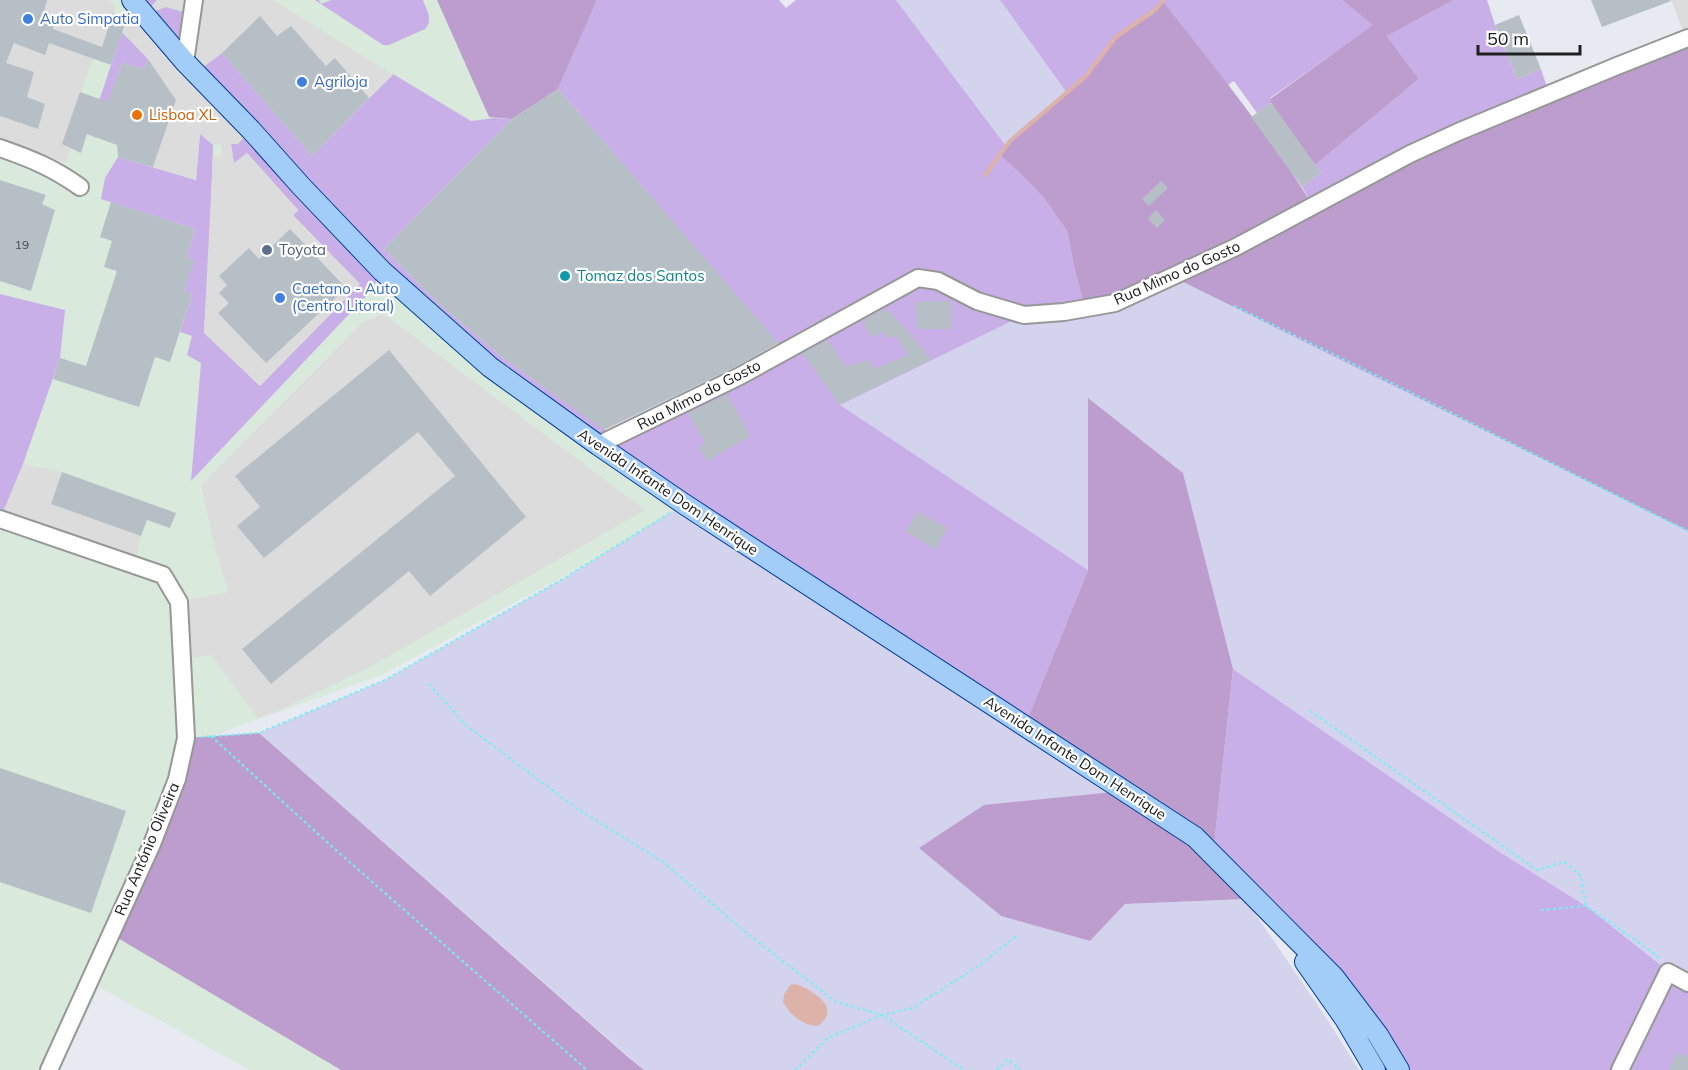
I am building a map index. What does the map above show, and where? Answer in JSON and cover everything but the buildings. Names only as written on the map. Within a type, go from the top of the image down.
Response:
[{"type":"main road","name":"Avenida Infante Dom Henrique","points":[[132,0],[184,62],[251,130],[382,271],[490,367],[684,504],[1195,837],[1334,977],[1378,1035],[1398,1070]]},
{"type":"main road","name":"Avenida Infante Dom Henrique","points":[[1267,909],[1339,1011],[1375,1070]]},
{"type":"street","points":[[184,62],[194,0]]},
{"type":"street","name":"Rua Mimo do Gosto","points":[[598,445],[740,376],[918,278],[938,281],[977,301],[1024,315],[1064,312],[1115,303],[1236,247],[1439,140],[1688,38]]},
{"type":"street","points":[[0,148],[58,171],[80,187]]},
{"type":"street","name":"Rua António Oliveira","points":[[0,519],[163,575],[179,602],[186,738],[177,779],[152,844],[49,1070]]},
{"type":"street","points":[[1620,1070],[1668,972],[1683,980]]},
{"type":"path","points":[[1234,306],[1688,531]]},
{"type":"path","points":[[186,738],[259,733],[385,680],[561,580],[684,504]]},
{"type":"path","points":[[429,684],[467,726],[576,808],[663,862],[750,936],[836,1002],[882,1015],[964,1070]]},
{"type":"path","points":[[1310,711],[1537,870],[1565,862],[1581,876],[1586,906]]},
{"type":"path","points":[[211,736],[329,844],[587,1070]]},
{"type":"path","points":[[1540,910],[1586,906],[1655,954],[1683,980]]},
{"type":"path","points":[[795,1070],[828,1038],[882,1015],[913,1008],[981,964],[1018,935]]},
{"type":"path","points":[[998,1070],[1008,1059],[1020,1070]]},
{"type":"shaded area","points":[[0,0],[731,0],[949,254],[585,439],[689,508],[382,675],[197,741],[355,1070],[250,1070],[99,987],[60,1070],[0,1070]]},
{"type":"shaded area","points":[[47,0],[109,0],[115,7],[102,47],[67,34],[62,47],[93,58],[62,144],[71,149],[66,163],[0,138],[0,116],[38,129],[45,105],[0,87],[0,79],[29,90],[33,72],[6,63],[14,43],[45,54],[56,20],[43,15]]},
{"type":"shaded area","points":[[132,0],[157,0],[146,14],[166,7],[192,14],[185,62]]},
{"type":"shaded area","points":[[157,0],[273,0],[393,75],[369,98],[335,58],[326,66],[291,27],[277,36],[222,53],[195,73],[251,130],[238,144],[231,144],[234,163],[247,153],[298,210],[293,216],[360,284],[260,386],[204,333],[213,155],[222,156],[221,144],[213,145],[200,134],[196,180],[153,167],[176,100],[148,59],[122,32],[127,18],[145,14]],"holes":[[[166,7],[192,14],[184,62],[146,14]]]},
{"type":"shaded area","points":[[331,0],[423,0],[429,22],[425,29],[389,45],[383,45],[321,4]]},
{"type":"shaded area","points":[[437,0],[597,0],[558,89],[512,119],[489,117]]},
{"type":"shaded area","points":[[597,0],[779,0],[786,8],[796,0],[896,0],[1006,146],[1000,155],[1043,197],[1067,231],[1085,309],[1024,315],[840,405],[1088,570],[1025,725],[598,445],[382,271],[371,291],[191,481],[201,363],[187,355],[192,336],[180,332],[192,294],[184,291],[193,260],[186,258],[195,229],[101,199],[105,178],[118,157],[196,180],[200,133],[213,145],[204,332],[260,386],[360,284],[293,215],[298,210],[247,153],[234,164],[231,144],[194,73],[222,53],[312,156],[393,74],[471,121],[494,118],[512,119],[384,249],[437,302],[502,357],[615,437],[784,351],[558,89]]},
{"type":"shaded area","points":[[896,0],[1000,0],[1067,93],[1006,146]]},
{"type":"shaded area","points":[[1000,0],[1342,0],[1374,25],[1270,98],[1271,103],[1257,113],[1234,81],[1228,85],[1163,1],[1155,10],[1117,37],[1085,77],[1067,93]]},
{"type":"shaded area","points":[[1342,0],[1454,0],[1387,36],[1419,79],[1315,165],[1270,99],[1373,25]]},
{"type":"shaded area","points":[[1454,0],[1487,0],[1517,79],[1541,69],[1549,93],[1313,206],[1302,187],[1321,173],[1315,165],[1419,79],[1387,36]]},
{"type":"shaded area","points":[[1671,0],[1688,0],[1688,38],[1684,33]]},
{"type":"shaded area","points":[[1163,1],[1260,127],[1313,206],[1688,38],[1688,531],[1173,277],[1085,309],[1067,231],[1043,197],[1000,155],[1010,141],[1085,77],[1116,37],[1155,10]]},
{"type":"shaded area","points":[[122,32],[148,59],[144,69],[122,63],[96,138],[88,134]]},
{"type":"shaded area","points":[[1173,277],[1446,407],[1688,527],[1688,983],[1668,972],[1586,906],[1501,853],[1233,669],[1183,473],[1088,399],[1088,570],[839,405],[1024,315]]},
{"type":"shaded area","points":[[0,294],[65,310],[60,358],[4,511],[0,509]]},
{"type":"shaded area","points":[[384,314],[645,510],[370,667],[278,711],[258,718],[211,655],[182,659],[179,602],[228,592],[215,548],[201,485],[363,322]]},
{"type":"shaded area","points":[[1088,398],[1183,473],[1233,669],[1213,855],[1245,899],[1125,904],[1090,941],[1001,916],[919,848],[984,805],[1124,791],[1025,725],[1088,570]]},
{"type":"shaded area","points":[[23,464],[62,472],[51,504],[141,536],[134,565],[0,519]]},
{"type":"shaded area","points":[[684,504],[1125,791],[1103,794],[920,848],[1001,916],[1090,941],[1125,904],[1245,899],[1359,1070],[644,1070],[259,733],[385,680],[561,580]]},
{"type":"shaded area","points":[[1233,669],[1501,853],[1586,906],[1668,971],[1688,983],[1688,1070],[1399,1070],[1213,855]]},
{"type":"shaded area","points":[[259,733],[644,1070],[341,1070],[111,934],[186,738]]},
{"type":"shaded area","points":[[795,984],[809,990],[826,1006],[825,1019],[818,1026],[807,1024],[797,1018],[783,1002],[790,985]]},
{"type":"waterway","points":[[985,175],[1010,141],[1085,77],[1116,37],[1155,10],[1164,0]]},
{"type":"place","name":"Auto Simpatia","points":[[28,19]]},
{"type":"place","name":"Agriloja","points":[[302,82]]},
{"type":"place","name":"Lisboa XL","points":[[137,115]]},
{"type":"place","name":"Toyota","points":[[267,250]]},
{"type":"place","name":"Tomaz dos Santos","points":[[565,276]]},
{"type":"place","name":"Caetano - Auto (Centro Litoral)","points":[[280,298]]}]
